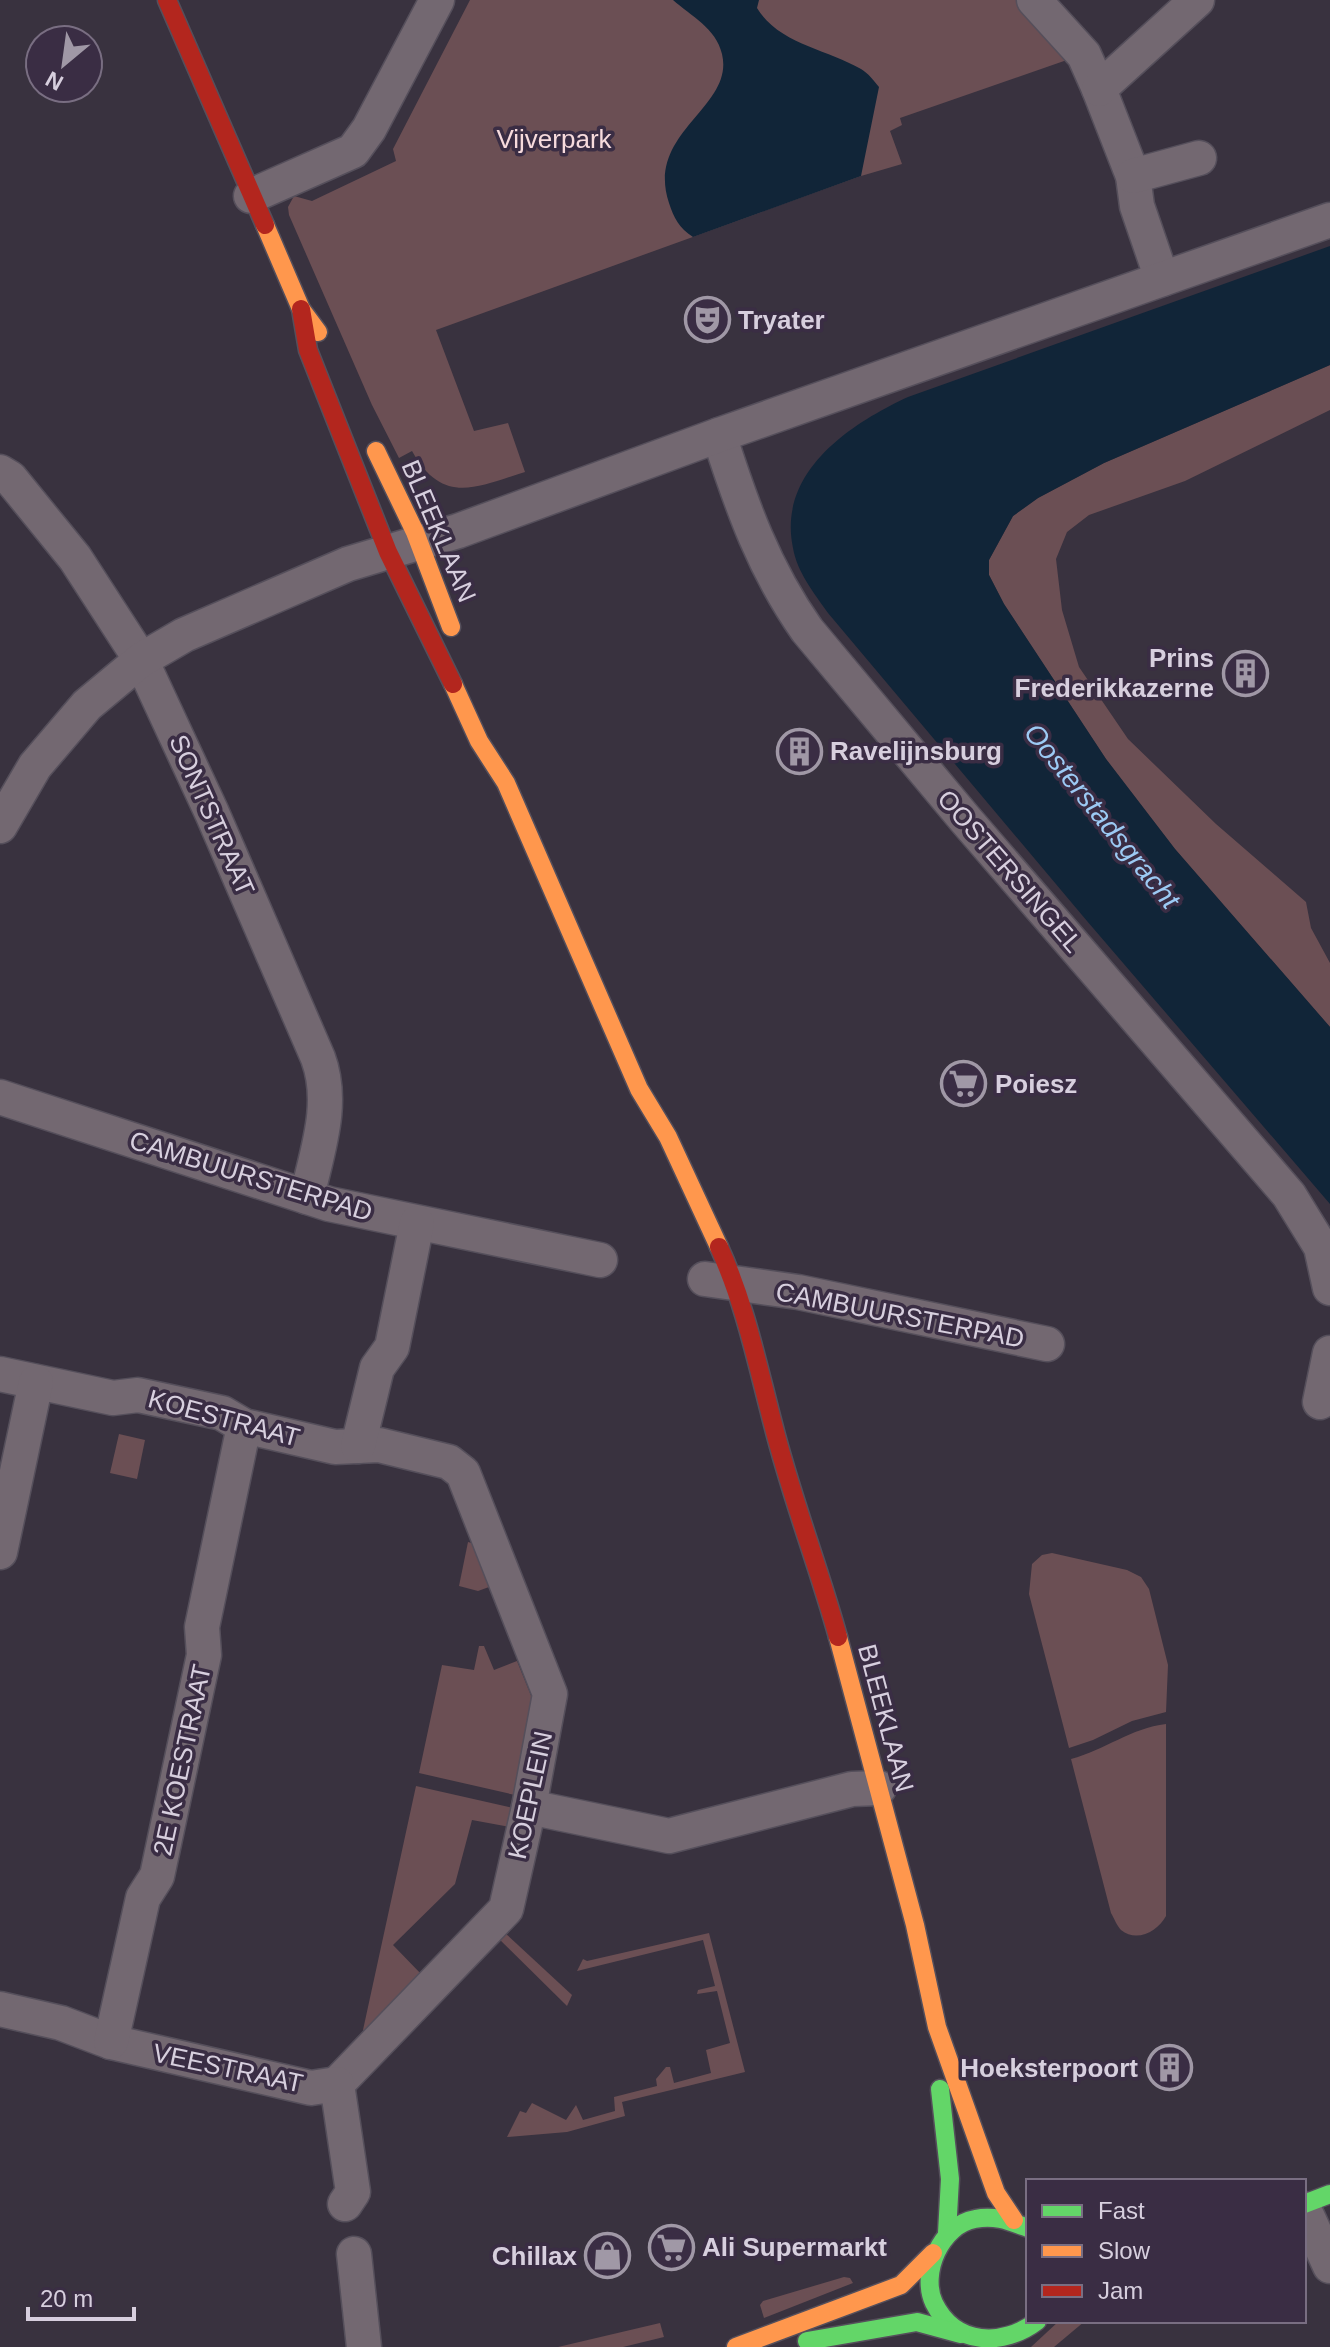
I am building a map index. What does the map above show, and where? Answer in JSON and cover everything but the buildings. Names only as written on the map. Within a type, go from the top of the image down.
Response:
[{"type":"street","name":"BLEEKLAAN","points":[[167,0],[301,309],[325,341]]},
{"type":"street","points":[[251,196],[353,151],[369,129],[437,0]]},
{"type":"street","points":[[1034,0],[1084,55],[1133,176],[1137,206],[1162,279]]},
{"type":"street","points":[[1099,89],[1197,0]]},
{"type":"street","points":[[1133,176],[1199,158]]},
{"type":"street","points":[[0,826],[35,766],[65,727],[141,660],[184,635],[342,567],[458,531],[719,435],[1330,220]]},
{"type":"street","name":"BLEEKLAAN","points":[[301,309],[308,350],[404,548],[458,648]]},
{"type":"street","name":"OOSTERSINGEL","points":[[719,435],[759,549],[788,603],[807,630],[965,819],[1289,1195],[1321,1247],[1330,1288]]},
{"type":"street","name":"BLEEKLAAN","points":[[369,438],[438,651],[479,741],[506,783],[639,1089],[668,1137],[713,1280],[753,1337],[773,1426],[826,1594],[879,1788],[915,1925],[937,2027],[996,2193],[1021,2224]]},
{"type":"street","name":"SONTSTRAAT","points":[[0,472],[10,478],[75,558],[141,660],[212,813],[326,1078],[326,1108],[307,1197]]},
{"type":"street","name":"BLEEKLAAN","points":[[477,692],[495,736],[506,783]]},
{"type":"street","name":"BLEEKLAAN","points":[[639,1089],[652,1145],[670,1184]]},
{"type":"street","name":"CAMBUURSTERPAD","points":[[0,1097],[307,1197],[600,1260]]},
{"type":"street","points":[[358,1446],[377,1368],[392,1347],[417,1223]]},
{"type":"street","name":"CAMBUURSTERPAD","points":[[713,1280],[798,1292],[1047,1344]]},
{"type":"street","points":[[1320,1402],[1330,1353]]},
{"type":"street","name":"BLEEKLAAN","points":[[737,1357],[773,1426]]},
{"type":"street","name":"KOESTRAAT","points":[[0,1374],[113,1398],[138,1395],[222,1413],[244,1426],[335,1447],[379,1445],[449,1462]]},
{"type":"street","points":[[0,1552],[36,1382]]},
{"type":"street","name":"2E KOESTRAAT","points":[[111,2042],[143,1898],[157,1876],[164,1846],[204,1655],[202,1627],[244,1426]]},
{"type":"street","name":"KOEPLEIN","points":[[337,2084],[506,1909],[550,1694],[463,1473],[449,1462]]},
{"type":"street","points":[[529,1807],[669,1836],[852,1789],[879,1788]]},
{"type":"street","name":"VEESTRAAT","points":[[0,2009],[61,2023],[111,2042],[311,2088],[337,2084],[353,2192],[345,2204]]},
{"type":"street","name":"BLEEKLAAN","points":[[937,2027],[942,2123],[951,2174],[952,2207],[947,2233]]},
{"type":"street","points":[[1306,2205],[1330,2194]]},
{"type":"street","points":[[1306,2211],[1330,2266]]},
{"type":"street","points":[[736,2347],[901,2285],[933,2253],[947,2233],[967,2220],[991,2215],[1021,2224]]},
{"type":"street","points":[[933,2253],[928,2277],[932,2301],[943,2320],[961,2334]]},
{"type":"street","points":[[354,2254],[364,2347]]},
{"type":"street","points":[[770,2347],[917,2322],[983,2341],[1006,2340],[1027,2331],[1035,2323]]},
{"type":"green space","name":"Vijverpark","points":[[470,0],[1016,0],[1067,57],[1064,61],[900,118],[902,125],[890,131],[902,164],[861,176],[436,330],[474,431],[508,423],[525,472],[462,488],[436,480],[412,451],[399,458],[372,405],[288,207],[294,196],[312,201],[396,161],[393,149]]},
{"type":"green space","points":[[1330,365],[1330,410],[1185,481],[1089,515],[1067,532],[1056,559],[1062,610],[1079,667],[1128,739],[1216,824],[1306,902],[1311,928],[1330,963],[1330,1027],[1175,849],[1106,759],[1004,604],[989,575],[989,560],[1013,516],[1038,498],[1104,463]]},
{"type":"green space","points":[[119,1434],[145,1440],[137,1479],[110,1473]]},
{"type":"green space","points":[[468,1542],[482,1546],[500,1583],[478,1591],[459,1586]]},
{"type":"green space","points":[[1052,1553],[1127,1570],[1141,1577],[1149,1589],[1168,1665],[1166,1712],[1132,1721],[1069,1748],[1029,1594],[1032,1564],[1042,1555]]},
{"type":"green space","points":[[479,1646],[484,1646],[494,1670],[517,1661],[534,1703],[515,1795],[419,1773],[442,1665],[474,1670]]},
{"type":"green space","points":[[1166,1724],[1166,1916],[1146,1934],[1127,1934],[1111,1913],[1071,1759],[1141,1730]]},
{"type":"green space","points":[[416,1786],[513,1808],[510,1827],[472,1820],[455,1884],[393,1945],[422,1975],[370,2032],[363,2030]]},
{"type":"green space","points":[[504,1932],[572,1995],[567,2006],[495,1935]]},
{"type":"green space","points":[[709,1933],[745,2072],[622,2102],[625,2116],[567,2132],[507,2137],[520,2111],[526,2113],[532,2103],[566,2120],[576,2105],[583,2120],[615,2111],[614,2097],[657,2086],[656,2079],[666,2067],[670,2067],[674,2083],[711,2073],[706,2050],[730,2043],[717,1991],[697,1994],[698,1990],[715,1986],[703,1940],[577,1971],[583,1959],[587,1961]]},
{"type":"green space","points":[[844,2277],[850,2278],[853,2283],[764,2318],[760,2305],[763,2301]]},
{"type":"green space","points":[[660,2323],[664,2337],[623,2347],[558,2347]]},
{"type":"green space","points":[[1057,2323],[1083,2323],[1054,2347],[1031,2347]]},
{"type":"water","points":[[673,0],[759,0],[757,8],[778,30],[848,62],[868,75],[879,87],[861,176],[693,237],[684,230],[669,203],[665,178],[669,157],[716,90],[722,73],[722,54],[709,30]]},
{"type":"water","name":"Oosterstadsgracht","points":[[1330,246],[1330,365],[1104,463],[1038,498],[1013,516],[989,560],[989,575],[1004,604],[1106,759],[1175,849],[1330,1027],[1330,1204],[828,613],[798,565],[791,521],[796,496],[807,474],[823,454],[863,421],[886,408],[908,397]]},
{"type":"traffic: fast","points":[[940,2089],[950,2179],[947,2233]]},
{"type":"traffic: fast","points":[[1306,2203],[1330,2194]]},
{"type":"traffic: fast","points":[[1026,2227],[989,2218],[975,2219],[952,2230],[936,2252],[930,2291],[943,2317],[954,2328],[967,2334],[995,2338],[1010,2335],[1034,2323]]},
{"type":"traffic: fast","points":[[807,2341],[917,2322],[961,2334]]},
{"type":"traffic: slow","points":[[265,225],[301,309],[318,332]]},
{"type":"traffic: slow","points":[[376,451],[415,532],[451,627]]},
{"type":"traffic: slow","points":[[453,684],[479,741],[506,783],[639,1089],[668,1137],[719,1247]]},
{"type":"traffic: slow","points":[[838,1637],[915,1925],[937,2027],[996,2193],[1014,2220]]},
{"type":"traffic: slow","points":[[736,2347],[901,2285],[933,2253]]},
{"type":"traffic: jam","points":[[167,0],[265,225]]},
{"type":"traffic: jam","points":[[301,309],[308,350],[388,552],[453,684]]},
{"type":"traffic: jam","points":[[719,1247],[743,1312],[780,1451],[838,1637]]},
{"type":"place","name":"Tryater","points":[[707,320]]},
{"type":"place","name":"Prins Frederikkazerne","points":[[1245,673]]},
{"type":"place","name":"Ravelijnsburg","points":[[799,751]]},
{"type":"place","name":"Poiesz","points":[[964,1084]]},
{"type":"place","name":"Hoeksterpoort","points":[[1169,2068]]},
{"type":"place","name":"Ali Supermarkt","points":[[671,2247]]},
{"type":"place","name":"Chillax","points":[[608,2256]]}]
